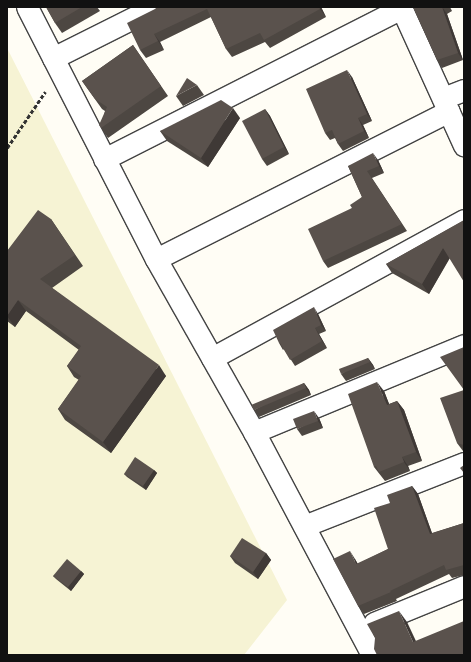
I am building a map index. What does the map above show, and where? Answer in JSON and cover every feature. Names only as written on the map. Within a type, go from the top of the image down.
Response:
[{"type":"street","points":[[27,7],[156,259],[254,432],[372,655]]},
{"type":"street","points":[[56,64],[155,7]]},
{"type":"street","points":[[104,159],[402,7],[464,145]]},
{"type":"street","points":[[156,259],[446,104],[464,90]]},
{"type":"street","points":[[212,358],[464,220]]},
{"type":"street","points":[[254,432],[464,345]]},
{"type":"street","points":[[304,526],[464,464]]},
{"type":"street","points":[[359,629],[464,586]]},
{"type":"path","points":[[7,148],[56,64]]},
{"type":"shaded area","points":[[7,48],[287,600],[244,655],[7,655]]},
{"type":"building","points":[[46,7],[82,7],[55,23]]},
{"type":"building","points":[[157,7],[319,7],[320,9],[264,40],[260,33],[226,49],[207,9],[154,34],[158,41],[140,50],[127,23]]},
{"type":"building","points":[[413,7],[442,7],[458,53],[437,60]]},
{"type":"building","points":[[133,45],[161,86],[101,128],[99,125],[107,107],[95,99],[82,81]]},
{"type":"building","points":[[347,70],[367,114],[358,118],[364,131],[338,144],[332,130],[325,133],[306,89]]},
{"type":"building","points":[[187,78],[197,85],[176,96]]},
{"type":"building","points":[[221,100],[233,108],[201,158],[160,131]]},
{"type":"building","points":[[265,109],[284,147],[262,159],[242,121]]},
{"type":"building","points":[[373,153],[379,166],[367,171],[402,224],[323,261],[308,229],[352,208],[350,205],[362,197],[348,166]]},
{"type":"building","points":[[38,210],[51,219],[75,255],[40,279],[159,365],[103,442],[58,409],[81,376],[67,366],[81,346],[18,300],[7,316],[7,251]]},
{"type":"building","points":[[464,220],[464,282],[443,248],[422,284],[386,264]]},
{"type":"building","points":[[314,307],[321,325],[315,328],[322,341],[290,360],[273,330]]},
{"type":"building","points":[[464,347],[464,390],[440,357]]},
{"type":"building","points":[[368,358],[370,362],[341,374],[339,369]]},
{"type":"building","points":[[377,382],[387,405],[397,401],[416,452],[402,457],[404,462],[379,472],[376,466],[374,467],[348,394]]},
{"type":"building","points":[[304,383],[306,388],[254,410],[251,405]]},
{"type":"building","points":[[464,390],[464,445],[457,443],[440,398]]},
{"type":"building","points":[[314,411],[318,421],[297,429],[293,419]]},
{"type":"building","points":[[135,457],[154,470],[143,486],[124,474]]},
{"type":"building","points":[[464,465],[464,473],[460,468]]},
{"type":"building","points":[[412,486],[430,534],[464,523],[464,565],[446,570],[444,565],[390,591],[391,592],[358,606],[333,559],[350,551],[356,564],[388,549],[374,508],[390,503],[387,495]]},
{"type":"building","points":[[242,538],[266,553],[253,572],[230,556]]},
{"type":"building","points":[[67,559],[81,571],[68,587],[53,576]]},
{"type":"building","points":[[399,611],[413,642],[464,621],[464,655],[377,655],[374,649],[375,638],[367,624]]}]
